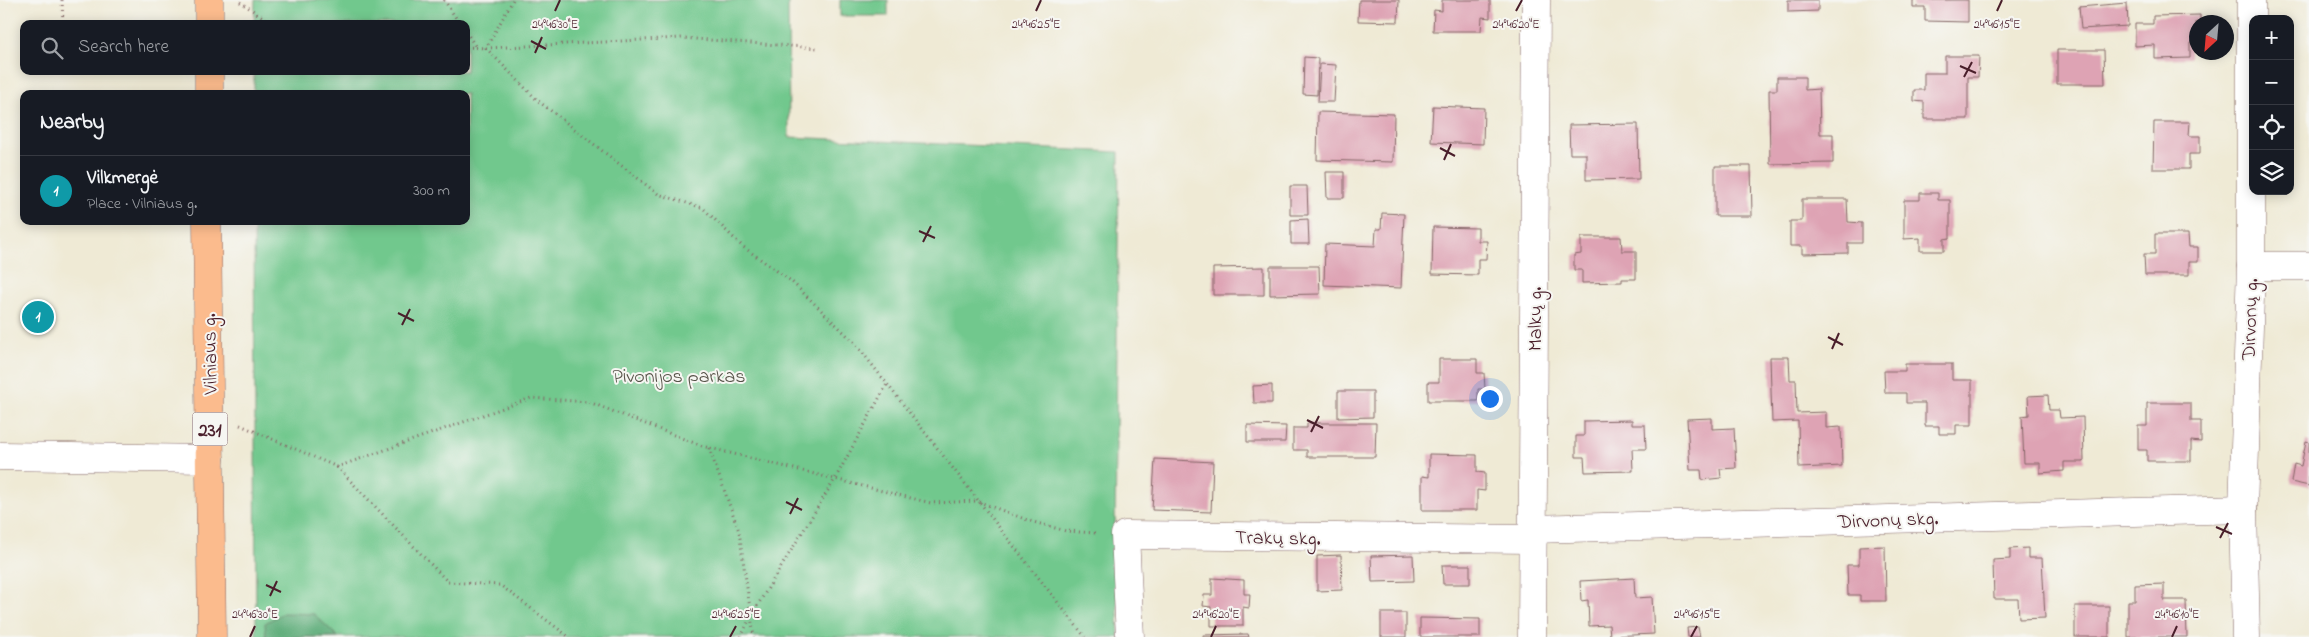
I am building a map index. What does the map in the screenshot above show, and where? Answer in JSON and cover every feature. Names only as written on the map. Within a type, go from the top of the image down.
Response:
[{"type":"main road","points":[[209,0],[209,20]]},
{"type":"main road","points":[[209,75],[209,90]]},
{"type":"main road","name":"Vilniaus g.","points":[[207,225],[212,637]]},
{"type":"street","name":"Malkų g.","points":[[1532,637],[1536,0]]},
{"type":"street","name":"Dirvonų g.","points":[[2246,637],[2243,509],[2251,266],[2251,0]]},
{"type":"street","points":[[2251,266],[2309,266]]},
{"type":"street","points":[[0,456],[210,459]]},
{"type":"street","name":"Dirvonų skg.","points":[[1533,534],[2243,509]]},
{"type":"street","name":"Trakų skg.","points":[[1125,535],[1533,534]]},
{"type":"street","points":[[1125,535],[1130,637]]},
{"type":"path","points":[[62,0],[63,20]]},
{"type":"path","points":[[444,0],[457,20]]},
{"type":"path","points":[[486,48],[513,0]]},
{"type":"path","points":[[239,1],[267,20]]},
{"type":"path","points":[[470,37],[477,47]]},
{"type":"path","points":[[470,47],[486,48],[682,38],[818,48]]},
{"type":"path","points":[[486,48],[537,100],[658,194],[703,208],[742,246],[790,281],[855,343],[1085,637]]},
{"type":"path","points":[[741,637],[751,616],[835,479],[887,384]]},
{"type":"path","points":[[337,467],[531,398],[588,402],[709,448],[931,503],[977,501],[1030,521],[1066,531],[1125,535]]},
{"type":"path","points":[[209,412],[337,467],[448,582],[500,585],[569,637]]},
{"type":"path","points":[[709,448],[739,531],[754,637]]},
{"type":"green space","name":"Pivonijos parkas","points":[[255,0],[788,0],[789,137],[1119,152],[1115,540],[1119,637],[256,637],[254,225],[470,225],[470,90],[254,90],[254,75],[470,75],[470,20],[254,20]]},
{"type":"green space","points":[[840,0],[888,0],[888,16],[840,16]]},
{"type":"green space","points":[[283,613],[314,614],[338,637],[266,637],[265,623]]},
{"type":"building","points":[[1359,0],[1399,0],[1398,22],[1358,21]]},
{"type":"building","points":[[1442,0],[1490,0],[1490,18],[1482,17],[1481,31],[1433,31],[1434,10],[1442,11]]},
{"type":"building","points":[[1788,0],[1818,0],[1818,11],[1788,12]]},
{"type":"building","points":[[1913,0],[1968,0],[1968,22],[1925,21],[1925,7],[1913,7]]},
{"type":"building","points":[[2127,3],[2128,26],[2081,29],[2079,7]]},
{"type":"building","points":[[2189,15],[2189,58],[2155,59],[2155,45],[2135,46],[2135,24],[2153,24],[2153,16]]},
{"type":"building","points":[[2057,50],[2104,50],[2105,84],[2057,84]]},
{"type":"building","points":[[1945,56],[1979,56],[1978,77],[1968,77],[1968,119],[1924,119],[1924,102],[1914,101],[1914,90],[1924,90],[1924,73],[1945,73]]},
{"type":"building","points":[[1304,57],[1318,58],[1317,95],[1303,94]]},
{"type":"building","points":[[1320,64],[1336,65],[1334,102],[1318,102]]},
{"type":"building","points":[[1777,77],[1805,77],[1805,90],[1819,89],[1820,134],[1833,134],[1833,163],[1770,164],[1769,90],[1777,90]]},
{"type":"building","points":[[1433,106],[1484,108],[1483,144],[1431,142]]},
{"type":"building","points":[[1318,112],[1394,114],[1393,162],[1317,160]]},
{"type":"building","points":[[2154,122],[2190,122],[2189,136],[2200,136],[2200,154],[2189,154],[2189,169],[2153,169]]},
{"type":"building","points":[[1638,124],[1639,179],[1586,180],[1586,154],[1570,154],[1569,125]]},
{"type":"building","points":[[1715,166],[1751,166],[1752,216],[1715,216]]},
{"type":"building","points":[[1326,172],[1344,172],[1344,198],[1327,198]]},
{"type":"building","points":[[1290,186],[1307,186],[1308,215],[1290,215]]},
{"type":"building","points":[[1920,193],[1938,193],[1938,200],[1950,200],[1950,238],[1944,239],[1944,251],[1920,251],[1920,238],[1904,239],[1904,200],[1920,200]]},
{"type":"building","points":[[1802,199],[1847,199],[1848,222],[1862,223],[1862,243],[1848,243],[1848,253],[1802,254],[1802,246],[1790,246],[1790,221],[1802,221]]},
{"type":"building","points":[[1382,213],[1404,214],[1401,288],[1324,285],[1325,244],[1375,246],[1376,229],[1381,229]]},
{"type":"building","points":[[1308,219],[1309,244],[1291,244],[1291,220]]},
{"type":"building","points":[[1433,227],[1478,228],[1478,241],[1487,241],[1486,259],[1478,259],[1478,275],[1432,274]]},
{"type":"building","points":[[2155,234],[2188,234],[2189,247],[2198,247],[2198,262],[2189,262],[2189,275],[2145,275],[2144,254],[2155,254]]},
{"type":"building","points":[[1581,237],[1621,237],[1622,251],[1636,251],[1636,279],[1622,279],[1622,282],[1582,283],[1582,270],[1574,270],[1574,255],[1581,254]]},
{"type":"building","points":[[1270,266],[1319,266],[1320,294],[1270,295]]},
{"type":"building","points":[[1264,267],[1264,295],[1213,295],[1213,268]]},
{"type":"building","points":[[1770,357],[1789,357],[1790,380],[1796,380],[1797,413],[1826,412],[1826,428],[1841,427],[1842,466],[1799,468],[1798,421],[1772,422]]},
{"type":"building","points":[[1439,359],[1477,359],[1477,373],[1484,373],[1485,389],[1478,389],[1478,401],[1428,401],[1428,382],[1439,382]]},
{"type":"building","points":[[1905,364],[1952,364],[1952,380],[1972,380],[1972,425],[1956,425],[1956,434],[1939,434],[1939,426],[1925,426],[1925,403],[1906,403],[1906,393],[1885,393],[1884,371],[1905,371]]},
{"type":"building","points":[[1272,385],[1272,403],[1254,403],[1253,386]]},
{"type":"building","points":[[1338,391],[1373,391],[1373,417],[1338,418]]},
{"type":"building","points":[[2048,395],[2049,410],[2059,410],[2060,418],[2083,417],[2084,462],[2064,462],[2064,471],[2040,473],[2040,463],[2024,463],[2022,416],[2029,415],[2028,396]]},
{"type":"building","points":[[2147,403],[2191,403],[2191,421],[2201,421],[2201,442],[2191,441],[2191,461],[2147,461],[2147,450],[2138,450],[2138,426],[2147,426]]},
{"type":"building","points":[[1712,418],[1712,429],[1734,428],[1736,468],[1720,469],[1721,478],[1702,480],[1701,470],[1690,470],[1687,419]]},
{"type":"building","points":[[1632,420],[1632,425],[1645,425],[1646,449],[1632,449],[1633,471],[1585,472],[1584,457],[1576,457],[1576,436],[1584,436],[1584,421]]},
{"type":"building","points":[[1307,423],[1376,423],[1375,457],[1307,457],[1307,450],[1293,450],[1293,428],[1307,428]]},
{"type":"building","points":[[1247,425],[1286,426],[1285,442],[1247,442]]},
{"type":"building","points":[[2306,441],[2309,442],[2309,486],[2291,482],[2294,464],[2301,466]]},
{"type":"building","points":[[1429,454],[1477,455],[1477,472],[1485,473],[1485,491],[1477,490],[1477,510],[1422,510],[1422,476],[1429,477]]},
{"type":"building","points":[[1155,459],[1213,462],[1211,512],[1152,510]]},
{"type":"building","points":[[1885,546],[1886,601],[1860,601],[1860,595],[1848,595],[1847,565],[1859,565],[1859,547]]},
{"type":"building","points":[[2028,548],[2028,558],[2042,558],[2045,618],[2019,619],[2018,599],[1994,599],[1993,560],[2010,559],[2010,549]]},
{"type":"building","points":[[1341,555],[1342,590],[1317,591],[1317,556]]},
{"type":"building","points":[[1413,555],[1414,581],[1372,582],[1371,556]]},
{"type":"building","points":[[1442,565],[1470,565],[1470,584],[1443,584]]},
{"type":"building","points":[[1212,578],[1244,580],[1244,594],[1250,594],[1249,608],[1243,607],[1243,626],[1211,626],[1211,607],[1203,606],[1204,595],[1212,595]]},
{"type":"building","points":[[1634,578],[1635,598],[1652,597],[1654,634],[1610,636],[1609,625],[1589,626],[1588,600],[1581,601],[1580,581]]},
{"type":"building","points":[[2164,584],[2164,600],[2186,600],[2187,637],[2128,637],[2128,601],[2135,601],[2135,585]]},
{"type":"building","points":[[2075,606],[2109,606],[2109,637],[2075,637]]},
{"type":"building","points":[[1381,613],[1406,613],[1406,637],[1381,637]]},
{"type":"building","points":[[1420,618],[1480,619],[1480,637],[1420,637]]},
{"type":"building","points":[[1698,627],[1700,637],[1688,637],[1687,628]]},
{"type":"building","points":[[1248,634],[1249,637],[1203,637],[1203,635]]},
{"type":"place","name":"Vilkmergė","points":[[38,317]]}]
